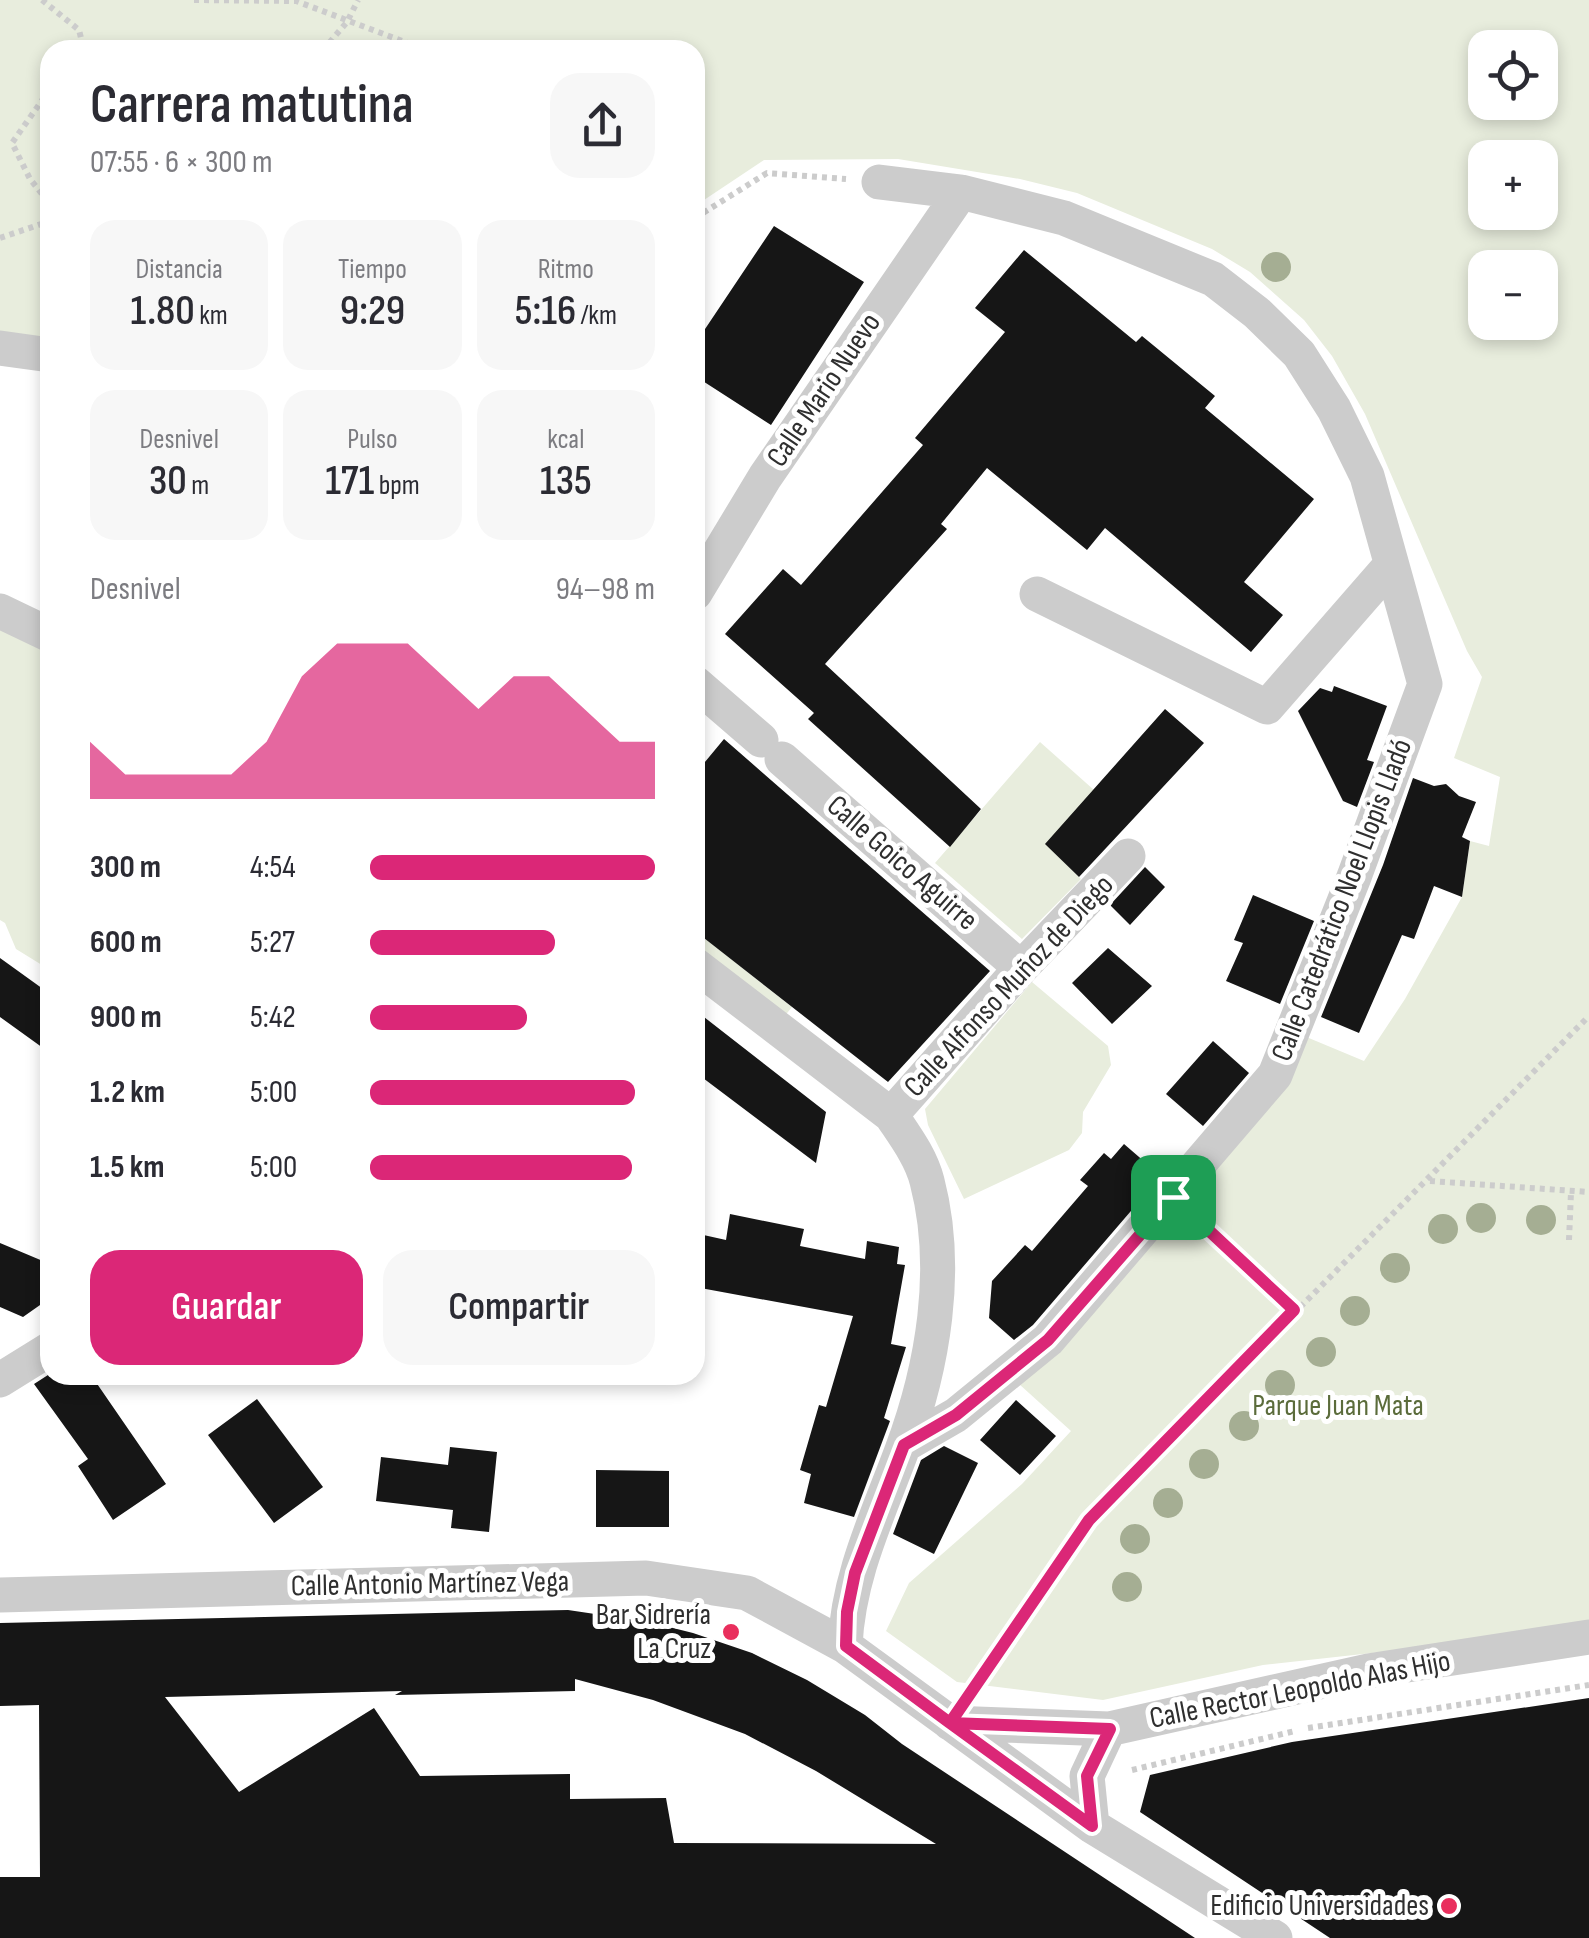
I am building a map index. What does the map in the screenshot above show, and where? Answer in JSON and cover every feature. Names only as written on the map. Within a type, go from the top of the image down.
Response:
[{"type":"street","name":"Calle Catedrático Noel Llopis Lladó","points":[[879,182],[962,192],[1064,218],[1214,279],[1257,313],[1299,354],[1334,409],[1367,476],[1425,684],[1354,877],[1274,1074],[1048,1340],[956,1415],[904,1445]]},
{"type":"street","name":"Calle Mario Nuevo","points":[[705,576],[765,477],[962,192]]},
{"type":"street","points":[[0,348],[40,354]]},
{"type":"street","points":[[1037,594],[1267,707],[1390,566]]},
{"type":"street","points":[[0,611],[40,630]]},
{"type":"street","name":"Calle Goico Aguirre","points":[[705,692],[1021,968]]},
{"type":"street","name":"Calle Alfonso Muñoz de Diego","points":[[890,1115],[1021,968],[1128,856]]},
{"type":"street","points":[[705,973],[890,1115],[912,1147],[927,1180],[936,1236],[933,1330],[904,1445],[855,1573],[847,1612],[846,1646]]},
{"type":"street","points":[[0,1380],[40,1355]]},
{"type":"street","name":"Calle Antonio Martínez Vega","points":[[0,1595],[646,1578],[747,1593],[846,1646],[1092,1826],[1275,1938]]},
{"type":"street","name":"Calle Rector Leopoldo Alas Hijo","points":[[950,1723],[1110,1729],[1368,1671],[1589,1637]]},
{"type":"street","points":[[1092,1826],[1087,1776],[1110,1729]]},
{"type":"path","points":[[42,0],[79,30],[82,40]]},
{"type":"path","points":[[194,0],[296,1],[397,40]]},
{"type":"path","points":[[331,40],[358,0]]},
{"type":"path","points":[[40,103],[12,143],[40,192]]},
{"type":"path","points":[[705,212],[767,173],[879,182]]},
{"type":"path","points":[[0,238],[40,224]]},
{"type":"path","points":[[950,1723],[1089,1520],[1589,1016]]},
{"type":"path","points":[[1428,1181],[1589,1192]]},
{"type":"path","points":[[1569,1240],[1571,1192]]},
{"type":"path","points":[[1173,1197],[1294,1310]]},
{"type":"path","points":[[1278,1736],[1305,1728],[1589,1684]]},
{"type":"green space","name":"Parque Juan Mata","points":[[0,0],[1589,0],[1589,1629],[1263,1665],[1103,1700],[957,1682],[886,1631],[909,1583],[1022,1484],[1071,1431],[1019,1384],[1304,1036],[1364,1061],[1405,999],[1462,897],[1470,841],[1489,846],[1500,777],[1454,758],[1482,677],[1467,651],[1365,414],[1332,356],[1304,320],[1250,272],[1212,249],[1077,193],[1020,179],[898,159],[764,160],[705,199],[705,40],[40,40],[40,340],[0,335]]},
{"type":"green space","points":[[0,629],[40,647],[40,964],[16,949],[0,920]]},
{"type":"green space","points":[[1040,742],[1094,790],[1046,844],[1081,879],[1022,939],[935,863]]},
{"type":"green space","points":[[705,939],[792,1007],[783,1018],[705,956]]},
{"type":"green space","points":[[1032,982],[1108,1046],[1111,1065],[1083,1112],[1082,1133],[1069,1150],[964,1199],[928,1125],[925,1109]]},
{"type":"building","points":[[774,226],[864,282],[771,425],[705,382],[705,329]]},
{"type":"building","points":[[1024,250],[1136,342],[1142,336],[1215,396],[1205,408],[1314,499],[1244,582],[1283,615],[1251,652],[1105,528],[1087,550],[987,468],[941,524],[947,529],[825,664],[981,809],[950,847],[808,719],[814,713],[725,634],[783,569],[801,585],[923,445],[915,438],[1005,332],[975,308]]},
{"type":"building","points":[[1334,686],[1387,706],[1367,760],[1374,762],[1357,807],[1343,801],[1298,711],[1320,688],[1332,692]]},
{"type":"building","points":[[1165,709],[1204,743],[1079,877],[1045,844]]},
{"type":"building","points":[[724,739],[990,971],[888,1082],[705,939],[705,762]]},
{"type":"building","points":[[1413,778],[1434,786],[1446,784],[1459,796],[1476,802],[1462,837],[1470,841],[1462,897],[1434,886],[1414,939],[1402,935],[1359,1033],[1321,1017],[1383,865]]},
{"type":"building","points":[[1145,867],[1165,887],[1130,925],[1110,905]]},
{"type":"building","points":[[1253,895],[1314,921],[1280,1004],[1226,981],[1243,943],[1234,940]]},
{"type":"building","points":[[1108,948],[1152,986],[1112,1024],[1072,983]]},
{"type":"building","points":[[0,958],[40,987],[40,1046],[0,1017]]},
{"type":"building","points":[[705,1018],[826,1112],[816,1163],[705,1080]]},
{"type":"building","points":[[1213,1041],[1249,1073],[1203,1126],[1166,1094]]},
{"type":"building","points":[[1124,1144],[1161,1176],[1033,1325],[1014,1340],[989,1318],[992,1281],[1025,1245],[1032,1251],[1088,1186],[1080,1180],[1104,1153],[1111,1159]]},
{"type":"building","points":[[730,1214],[804,1229],[800,1246],[865,1259],[867,1241],[899,1247],[897,1264],[905,1265],[891,1344],[906,1347],[884,1418],[890,1421],[854,1517],[804,1503],[811,1474],[800,1470],[819,1405],[826,1407],[853,1316],[705,1289],[705,1235],[726,1240]]},
{"type":"building","points":[[0,1243],[40,1260],[40,1305],[23,1317],[0,1307]]},
{"type":"building","points":[[40,1380],[40,1385],[98,1385],[166,1484],[113,1520],[78,1466],[88,1459],[34,1384]]},
{"type":"building","points":[[257,1399],[323,1487],[274,1523],[208,1435]]},
{"type":"building","points":[[1016,1400],[1056,1436],[1020,1475],[980,1440]]},
{"type":"building","points":[[944,1446],[978,1463],[934,1554],[893,1534],[921,1460]]},
{"type":"building","points":[[450,1447],[497,1452],[489,1532],[451,1528],[453,1510],[376,1501],[381,1457],[448,1465]]},
{"type":"building","points":[[596,1470],[669,1471],[669,1527],[596,1527]]},
{"type":"building","points":[[568,1610],[693,1633],[752,1653],[865,1715],[902,1744],[1195,1938],[0,1938],[0,1877],[40,1877],[39,1705],[0,1706],[0,1623]],"holes":[[[575,1679],[653,1700],[745,1734],[816,1771],[936,1844],[674,1843],[666,1798],[570,1799],[570,1774],[420,1776],[374,1708],[239,1792],[165,1697],[575,1691]]]},
{"type":"building","points":[[1589,1698],[1589,1938],[1330,1938],[1140,1812],[1150,1775],[1292,1742]]},
{"type":"place","name":"Bar Sidrería La Cruz","points":[[731,1632]]},
{"type":"place","name":"Edificio Universidades","points":[[1449,1906]]},
{"type":"route","points":[[1173,1197],[1048,1340],[956,1415],[904,1445],[855,1573],[847,1612],[846,1646],[950,1723],[1110,1729],[1087,1776],[1092,1826],[950,1723],[1089,1520],[1294,1310],[1173,1197]]}]
